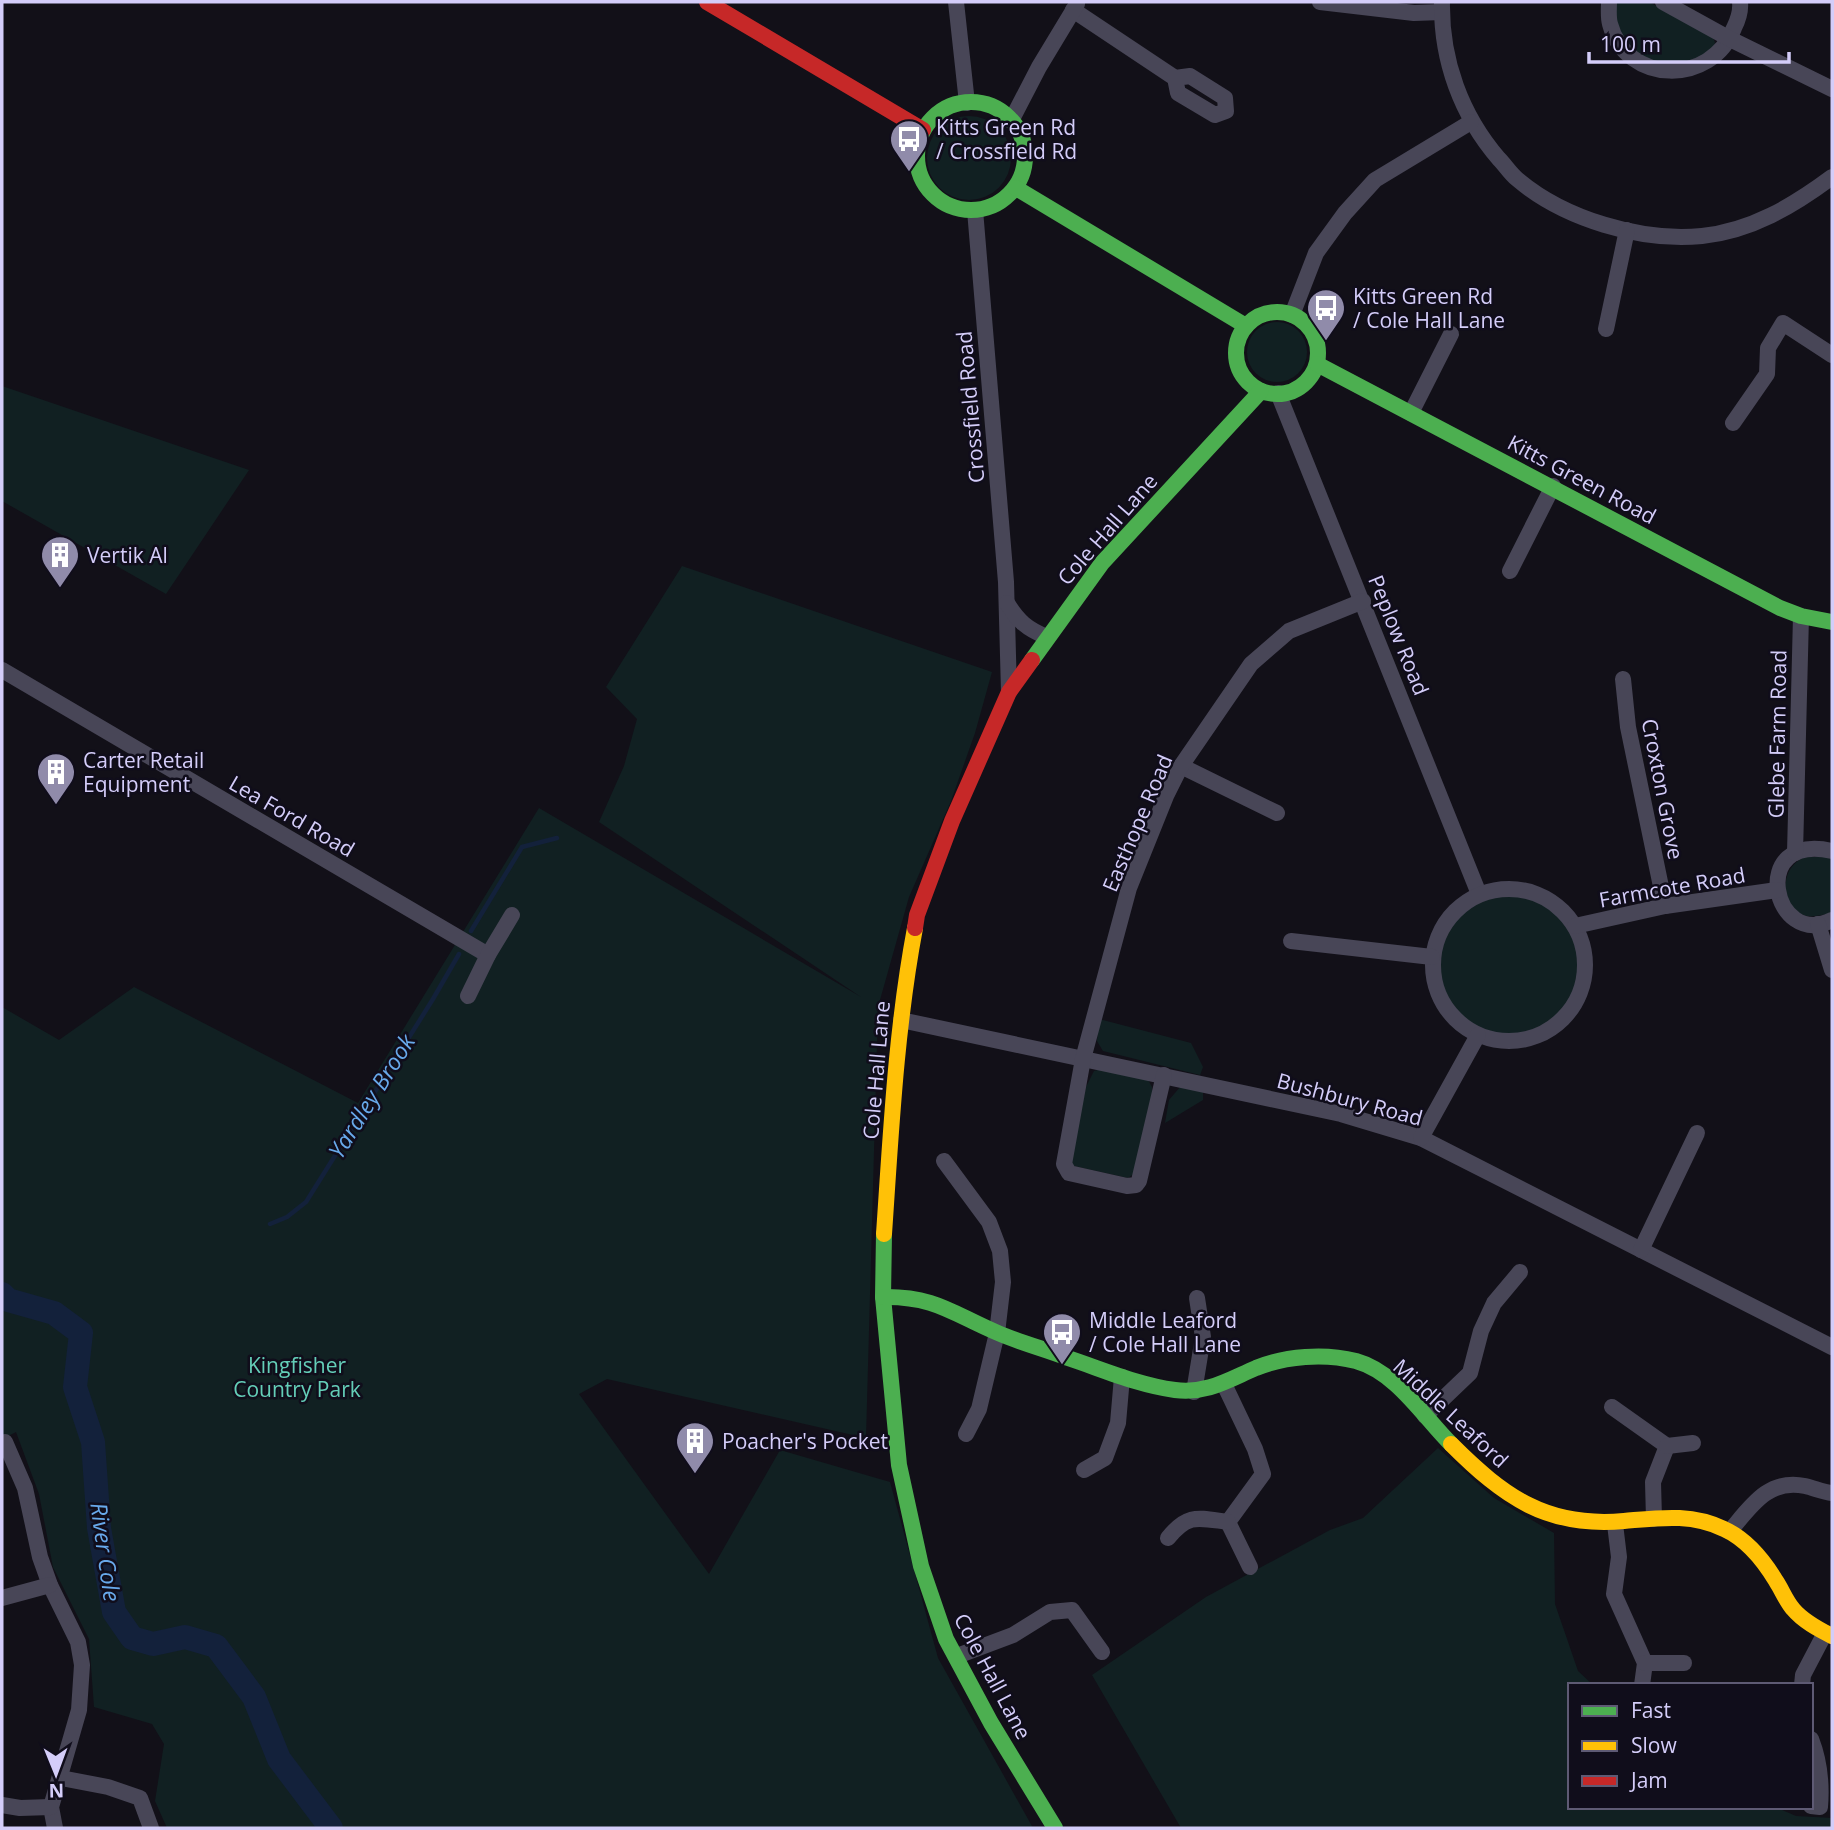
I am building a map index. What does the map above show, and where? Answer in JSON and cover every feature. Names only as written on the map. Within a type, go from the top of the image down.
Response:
[{"type":"street","points":[[707,2],[728,7],[923,130]]},
{"type":"street","points":[[956,2],[967,103]]},
{"type":"street","points":[[1320,2],[1414,13],[1442,7],[1446,52],[1471,122],[1517,179],[1584,218],[1665,237],[1703,236],[1765,219],[1800,200],[1832,177]]},
{"type":"street","points":[[1609,2],[1608,21],[1614,36],[1625,51],[1639,62],[1662,70],[1681,72],[1701,66],[1717,55],[1730,39],[1738,20],[1740,2]]},
{"type":"street","points":[[1663,2],[1730,39],[1832,89]]},
{"type":"street","points":[[1011,121],[1075,6],[1175,78]]},
{"type":"street","points":[[967,103],[990,106],[1011,121],[1022,138],[1025,157],[1016,188],[992,205],[975,210],[944,203],[926,187],[922,180],[918,154],[923,130],[930,119],[946,108],[967,103]]},
{"type":"street","points":[[1292,315],[1316,253],[1367,188],[1375,180],[1471,122]]},
{"type":"street","points":[[1016,188],[1246,326]]},
{"type":"street","name":"Crossfield Road","points":[[975,210],[1006,600],[1009,692]]},
{"type":"street","points":[[1606,329],[1627,230]]},
{"type":"street","points":[[1279,312],[1292,315],[1303,322],[1313,334],[1317,348],[1317,364],[1302,384],[1290,391],[1278,393],[1261,391],[1248,381],[1238,366],[1236,349],[1246,326],[1265,314],[1279,312]]},
{"type":"street","points":[[1733,423],[1767,374],[1768,348],[1783,323],[1832,355]]},
{"type":"street","points":[[1411,413],[1451,334]]},
{"type":"street","name":"Kitts Green Road","points":[[1317,364],[1780,608],[1801,616],[1832,621]]},
{"type":"street","name":"Cole Hall Lane","points":[[1055,1828],[991,1723],[946,1639],[920,1566],[898,1465],[882,1259],[901,1020],[916,915],[952,821],[1009,692],[1102,564],[1261,391]]},
{"type":"street","name":"Peplow Road","points":[[1278,393],[1479,894]]},
{"type":"street","points":[[1510,570],[1553,486]]},
{"type":"street","points":[[1006,600],[1017,619],[1028,630],[1047,637]]},
{"type":"street","name":"Easthope Road","points":[[1164,1075],[1142,1173],[1136,1185],[1127,1186],[1074,1175],[1065,1169],[1074,1100],[1083,1059],[1129,888],[1181,766],[1251,664],[1289,631],[1363,601]]},
{"type":"street","name":"Glebe Farm Road","points":[[1795,853],[1801,616]]},
{"type":"street","name":"Lea Ford Road","points":[[2,670],[488,956]]},
{"type":"street","name":"Croxton Grove","points":[[1623,679],[1628,727],[1665,906]]},
{"type":"street","points":[[1181,766],[1277,814]]},
{"type":"street","points":[[1832,851],[1814,847],[1795,853],[1782,865],[1777,877],[1777,890],[1785,910],[1799,921],[1825,922],[1832,970]]},
{"type":"street","points":[[1500,888],[1522,889],[1544,896],[1562,909],[1575,926],[1584,948],[1586,969],[1582,990],[1572,1009],[1557,1025],[1538,1036],[1517,1041],[1496,1041],[1478,1035],[1461,1025],[1443,1003],[1433,976],[1432,957],[1437,937],[1447,919],[1462,904],[1479,894],[1500,888]]},
{"type":"street","name":"Farmcote Road","points":[[1575,926],[1665,906],[1777,890]]},
{"type":"street","points":[[468,996],[512,915]]},
{"type":"street","points":[[1291,941],[1432,957]]},
{"type":"street","name":"Bushbury Road","points":[[901,1020],[1341,1114],[1421,1138],[1832,1347]]},
{"type":"street","points":[[1421,1138],[1478,1035]]},
{"type":"street","points":[[1641,1250],[1697,1133]]},
{"type":"street","points":[[944,1161],[989,1222],[1000,1251],[1003,1282],[997,1333],[979,1409],[966,1434]]},
{"type":"street","points":[[943,1190],[957,1181]]},
{"type":"street","points":[[1425,1416],[1470,1373],[1481,1332],[1494,1303],[1520,1272]]},
{"type":"street","name":"Middle Leaford","points":[[883,1297],[911,1297],[943,1308],[997,1333],[1122,1377],[1164,1388],[1194,1392],[1224,1384],[1259,1367],[1296,1358],[1338,1359],[1367,1366],[1389,1379],[1461,1453],[1500,1488],[1542,1512],[1587,1523],[1615,1524],[1677,1516],[1699,1520],[1730,1531],[1774,1577],[1793,1609],[1805,1620],[1829,1634]]},
{"type":"street","points":[[1194,1392],[1203,1337],[1197,1298]]},
{"type":"street","points":[[1084,1470],[1105,1458],[1118,1423],[1122,1377]]},
{"type":"street","points":[[1224,1384],[1255,1449],[1263,1474],[1228,1522]]},
{"type":"street","points":[[1612,1407],[1667,1446],[1693,1443]]},
{"type":"street","points":[[5,1442],[25,1488],[40,1557],[50,1585],[78,1642],[82,1665],[79,1710],[51,1807],[55,1828]]},
{"type":"street","points":[[1654,1519],[1653,1482],[1667,1446]]},
{"type":"street","points":[[1730,1531],[1759,1497],[1773,1488],[1785,1484],[1832,1493]]},
{"type":"street","points":[[1167,1538],[1181,1522],[1200,1518],[1228,1522]]},
{"type":"street","points":[[1228,1522],[1250,1567]]},
{"type":"street","points":[[1615,1524],[1619,1558],[1614,1594],[1645,1663],[1642,1683]]},
{"type":"street","points":[[2,1598],[50,1585]]},
{"type":"street","points":[[957,1656],[1013,1635],[1051,1612],[1072,1610],[1102,1652]]},
{"type":"street","points":[[1802,1683],[1803,1675],[1829,1634]]},
{"type":"street","points":[[1645,1663],[1684,1663]]},
{"type":"street","points":[[1813,1744],[1822,1779],[1821,1807]]},
{"type":"street","points":[[61,1778],[108,1787],[140,1798],[151,1828]]},
{"type":"street","points":[[2,1805],[20,1808],[51,1807]]},
{"type":"green space","points":[[1615,2],[1649,2],[1712,34],[1715,43],[1711,52],[1697,63],[1665,65],[1642,60],[1614,26]]},
{"type":"green space","points":[[969,116],[985,119],[999,128],[1008,142],[1011,158],[1008,174],[999,188],[985,197],[969,200],[953,197],[939,188],[930,174],[927,158],[930,142],[939,128],[953,119]]},
{"type":"green space","points":[[1271,322],[1283,322],[1302,335],[1307,352],[1305,364],[1294,377],[1283,382],[1271,382],[1252,369],[1247,358],[1247,346],[1260,327]]},
{"type":"green space","points":[[2,386],[249,470],[166,594],[2,501]]},
{"type":"green space","name":"Kingfisher Country Park","points":[[682,566],[992,672],[975,733],[951,801],[909,897],[878,1007],[866,1438],[607,1379],[579,1394],[709,1574],[780,1450],[890,1482],[938,1658],[1033,1828],[167,1828],[155,1801],[164,1744],[152,1724],[94,1707],[89,1639],[53,1567],[39,1494],[16,1432],[2,1439],[2,1007],[59,1040],[134,987],[358,1103],[539,808],[861,997],[599,822],[624,766],[637,719],[606,687]]},
{"type":"green space","points":[[1804,857],[1827,857],[1832,860],[1832,913],[1803,915],[1784,895],[1788,873],[1794,864]]},
{"type":"green space","points":[[1509,896],[1536,901],[1558,916],[1573,938],[1578,965],[1573,992],[1558,1014],[1536,1029],[1509,1034],[1482,1029],[1460,1014],[1445,992],[1440,965],[1445,938],[1460,916],[1482,901]]},
{"type":"green space","points":[[1099,1019],[1191,1043],[1203,1067],[1200,1075],[1103,1051],[1097,1041]]},
{"type":"green space","points":[[1102,1069],[1147,1078],[1152,1087],[1152,1099],[1135,1173],[1128,1178],[1074,1166],[1070,1160],[1086,1087],[1094,1071]]},
{"type":"green space","points":[[1181,1086],[1203,1091],[1203,1100],[1165,1123],[1169,1100]]},
{"type":"green space","points":[[1438,1448],[1494,1498],[1554,1533],[1555,1604],[1578,1671],[1591,1683],[1568,1683],[1568,1809],[1780,1809],[1796,1816],[1832,1818],[1832,1828],[1181,1828],[1092,1675],[1206,1597],[1330,1530],[1363,1518]]},
{"type":"waterway","name":"Yardley Brook","points":[[471,931],[522,847],[557,838]]},
{"type":"waterway","name":"Yardley Brook","points":[[270,1224],[287,1217],[306,1202],[459,954]]},
{"type":"waterway","name":"River Cole","points":[[2,1294],[8,1300],[54,1313],[81,1333],[75,1387],[93,1442],[99,1528],[114,1612],[132,1638],[153,1644],[185,1637],[216,1646],[254,1697],[279,1759],[331,1828]]},
{"type":"traffic: fast","points":[[971,102],[992,106],[1009,118],[1021,135],[1025,156],[1021,177],[1009,194],[992,206],[971,210],[950,206],[933,194],[921,177],[917,156],[921,135],[933,118],[950,106],[971,102]]},
{"type":"traffic: fast","points":[[1016,188],[1246,326]]},
{"type":"traffic: fast","points":[[1277,312],[1293,316],[1306,324],[1314,337],[1318,353],[1314,369],[1306,382],[1293,390],[1277,394],[1261,390],[1248,382],[1240,369],[1236,353],[1240,337],[1248,324],[1261,316],[1277,312]]},
{"type":"traffic: fast","points":[[1317,364],[1780,608],[1801,616],[1832,622]]},
{"type":"traffic: fast","points":[[1032,660],[1102,563],[1261,391]]},
{"type":"traffic: fast","points":[[884,1234],[883,1297],[899,1465],[921,1566],[946,1639],[991,1723],[1055,1828]]},
{"type":"traffic: fast","points":[[883,1297],[901,1297],[930,1303],[1015,1340],[1134,1381],[1175,1390],[1207,1388],[1256,1368],[1292,1358],[1331,1357],[1356,1361],[1384,1375],[1396,1385],[1451,1444]]},
{"type":"traffic: slow","points":[[884,1234],[899,1042],[915,928]]},
{"type":"traffic: slow","points":[[1451,1444],[1509,1494],[1549,1514],[1597,1522],[1687,1519],[1724,1529],[1740,1539],[1760,1558],[1797,1613],[1832,1636]]},
{"type":"traffic: jam","points":[[707,2],[923,130]]},
{"type":"traffic: jam","points":[[915,928],[917,915],[952,821],[1009,692],[1032,660]]},
{"type":"place","name":"Kitts Green Rd / Crossfield Rd","points":[[909,173]]},
{"type":"place","name":"Kitts Green Rd / Cole Hall Lane","points":[[1326,342]]},
{"type":"place","name":"Vertik Al","points":[[60,589]]},
{"type":"place","name":"Carter Retail Equipment","points":[[56,806]]},
{"type":"place","name":"Middle Leaford / Cole Hall Lane","points":[[1062,1366]]},
{"type":"place","name":"Poacher's Pocket","points":[[695,1475]]}]
